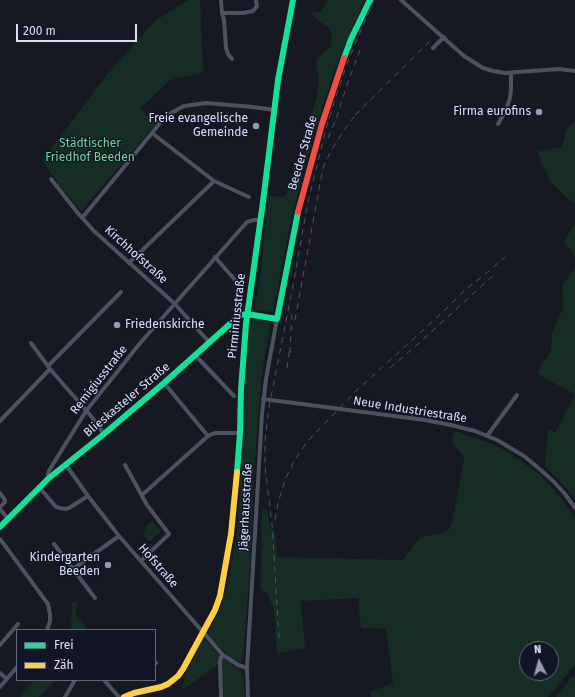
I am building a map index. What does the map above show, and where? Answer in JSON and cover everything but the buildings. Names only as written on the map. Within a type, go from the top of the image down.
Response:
[{"type":"street","points":[[221,0],[226,48],[232,59]]},
{"type":"street","points":[[222,13],[243,13],[254,11],[256,0]]},
{"type":"street","name":"Pirminiusstraße","points":[[124,697],[134,693],[161,687],[174,680],[182,669],[215,610],[220,596],[231,534],[237,475],[241,383],[247,314],[278,80],[293,0]]},
{"type":"street","name":"Beeder Straße","points":[[277,319],[300,204],[320,130],[337,78],[352,39],[370,0]]},
{"type":"street","points":[[401,0],[464,56],[483,68],[501,73],[558,68],[575,71]]},
{"type":"street","points":[[433,48],[444,37]]},
{"type":"street","points":[[498,124],[506,110],[510,98],[511,73]]},
{"type":"street","points":[[82,218],[152,133],[173,112],[184,106],[206,103],[274,110]]},
{"type":"street","points":[[152,133],[214,181],[249,197]]},
{"type":"street","name":"Kirchhofstraße","points":[[51,179],[82,218],[105,241],[175,304],[210,343]]},
{"type":"street","points":[[129,263],[214,181]]},
{"type":"street","name":"Remigiusstraße","points":[[49,478],[48,474],[50,469],[86,411],[141,342],[247,222],[260,220]]},
{"type":"street","points":[[215,257],[242,288]]},
{"type":"street","points":[[0,421],[74,338],[121,292]]},
{"type":"street","points":[[247,314],[277,319]]},
{"type":"street","name":"Blieskasteler Straße","points":[[0,527],[49,478],[164,384],[240,315],[247,314]]},
{"type":"street","name":"Jägerhausstraße","points":[[248,697],[247,668],[263,398],[277,319]]},
{"type":"street","points":[[30,343],[104,434]]},
{"type":"street","points":[[196,356],[234,396]]},
{"type":"street","points":[[164,384],[208,436]]},
{"type":"street","points":[[487,436],[517,395]]},
{"type":"street","name":"Neue Industriestraße","points":[[263,398],[425,420],[458,426],[475,431],[497,440],[524,456],[542,471],[565,494],[575,508]]},
{"type":"street","points":[[142,495],[208,436],[216,433],[240,433]]},
{"type":"street","name":"Hofstraße","points":[[66,465],[118,536],[222,655],[238,665],[247,668]]},
{"type":"street","points":[[125,465],[152,512],[169,534],[141,561]]},
{"type":"street","points":[[39,488],[56,507],[65,509],[88,496]]},
{"type":"street","points":[[0,493],[5,498],[5,502],[0,508],[8,519]]},
{"type":"street","points":[[73,569],[118,536]]},
{"type":"street","points":[[0,539],[48,604],[50,621],[47,629]]},
{"type":"street","points":[[54,544],[95,598]]},
{"type":"street","points":[[0,645],[18,624]]},
{"type":"street","points":[[221,697],[220,663],[222,655]]},
{"type":"street","points":[[0,687],[16,668]]},
{"type":"street","points":[[0,673],[7,679]]},
{"type":"street","points":[[65,697],[74,681]]},
{"type":"street","points":[[105,681],[119,697]]},
{"type":"green space","name":"Städtischer Friedhof Beeden","points":[[188,0],[200,0],[202,73],[169,81],[144,105],[141,109],[156,124],[81,211],[61,187],[42,160],[111,70],[155,21]]},
{"type":"green space","points":[[328,0],[365,0],[333,76],[304,168],[288,235],[273,311],[257,310],[255,306],[260,280],[268,196],[285,197],[312,113],[317,95],[319,79],[316,65],[317,59],[330,47],[332,37],[330,29],[313,16],[312,11],[320,12]]},
{"type":"green space","points":[[575,121],[575,204],[553,184],[548,177],[537,152],[562,147],[567,128]]},
{"type":"green space","points":[[575,224],[575,257],[564,241]]},
{"type":"green space","points":[[575,268],[575,394],[537,374],[551,349],[552,334],[563,308],[562,285]]},
{"type":"green space","points":[[256,319],[268,322],[270,326],[262,374],[258,420],[251,556],[243,655],[241,661],[237,662],[233,660],[209,636],[208,633],[219,612],[228,583],[237,532],[249,325]]},
{"type":"green space","points":[[575,394],[575,500],[561,482],[546,468],[545,464],[548,428],[555,433]]},
{"type":"green space","points":[[455,431],[495,445],[512,455],[540,475],[556,492],[575,517],[575,665],[548,697],[371,697],[370,692],[393,683],[386,629],[361,628],[358,598],[301,601],[305,648],[277,653],[274,610],[268,594],[261,590],[262,509],[268,510],[270,529],[275,529],[277,557],[403,560],[420,537],[444,533],[449,529],[452,522],[464,460],[463,456],[452,442]]},
{"type":"green space","points":[[152,522],[161,531],[150,542],[143,535],[148,524]]},
{"type":"green space","points":[[77,601],[76,616],[86,626],[85,629],[71,629],[72,602]]},
{"type":"green space","points":[[204,638],[219,655],[240,670],[244,680],[245,697],[218,697],[220,691],[218,665],[182,690],[185,675]]},
{"type":"green space","points":[[573,676],[575,678],[575,697],[556,697]]},
{"type":"green space","points":[[34,681],[54,681],[39,697],[21,697],[20,695]]},
{"type":"waterway","points":[[535,697],[575,654]]},
{"type":"railway","points":[[279,638],[272,524],[265,467],[265,440],[269,407],[308,202],[327,125],[348,61],[374,0]]},
{"type":"railway","points":[[355,115],[432,39]]},
{"type":"railway","points":[[328,138],[360,50]]},
{"type":"railway","points":[[295,320],[324,165],[332,149],[349,123],[359,111]]},
{"type":"railway","points":[[275,520],[278,503],[285,480],[294,461],[307,442],[355,392],[466,289],[505,257]]},
{"type":"railway","points":[[390,368],[496,273]]},
{"type":"railway","points":[[290,353],[292,313]]},
{"type":"railway","points":[[287,368],[290,347]]},
{"type":"traffic: fast","points":[[237,472],[246,324],[278,80],[293,0]]},
{"type":"traffic: fast","points":[[344,58],[351,39],[370,0]]},
{"type":"traffic: fast","points":[[0,527],[49,478],[164,383],[240,315],[247,314],[277,319],[298,212]]},
{"type":"traffic: slow","points":[[124,697],[134,693],[161,687],[168,684],[178,676],[215,610],[220,596],[231,534],[237,472]]},
{"type":"traffic: jam","points":[[298,212],[322,124],[344,58]]},
{"type":"place","name":"Firma eurofins","points":[[539,112]]},
{"type":"place","name":"Freie evangelische Gemeinde","points":[[256,126]]},
{"type":"place","name":"Friedenskirche","points":[[117,325]]},
{"type":"place","name":"Kindergarten Beeden","points":[[108,565]]}]
